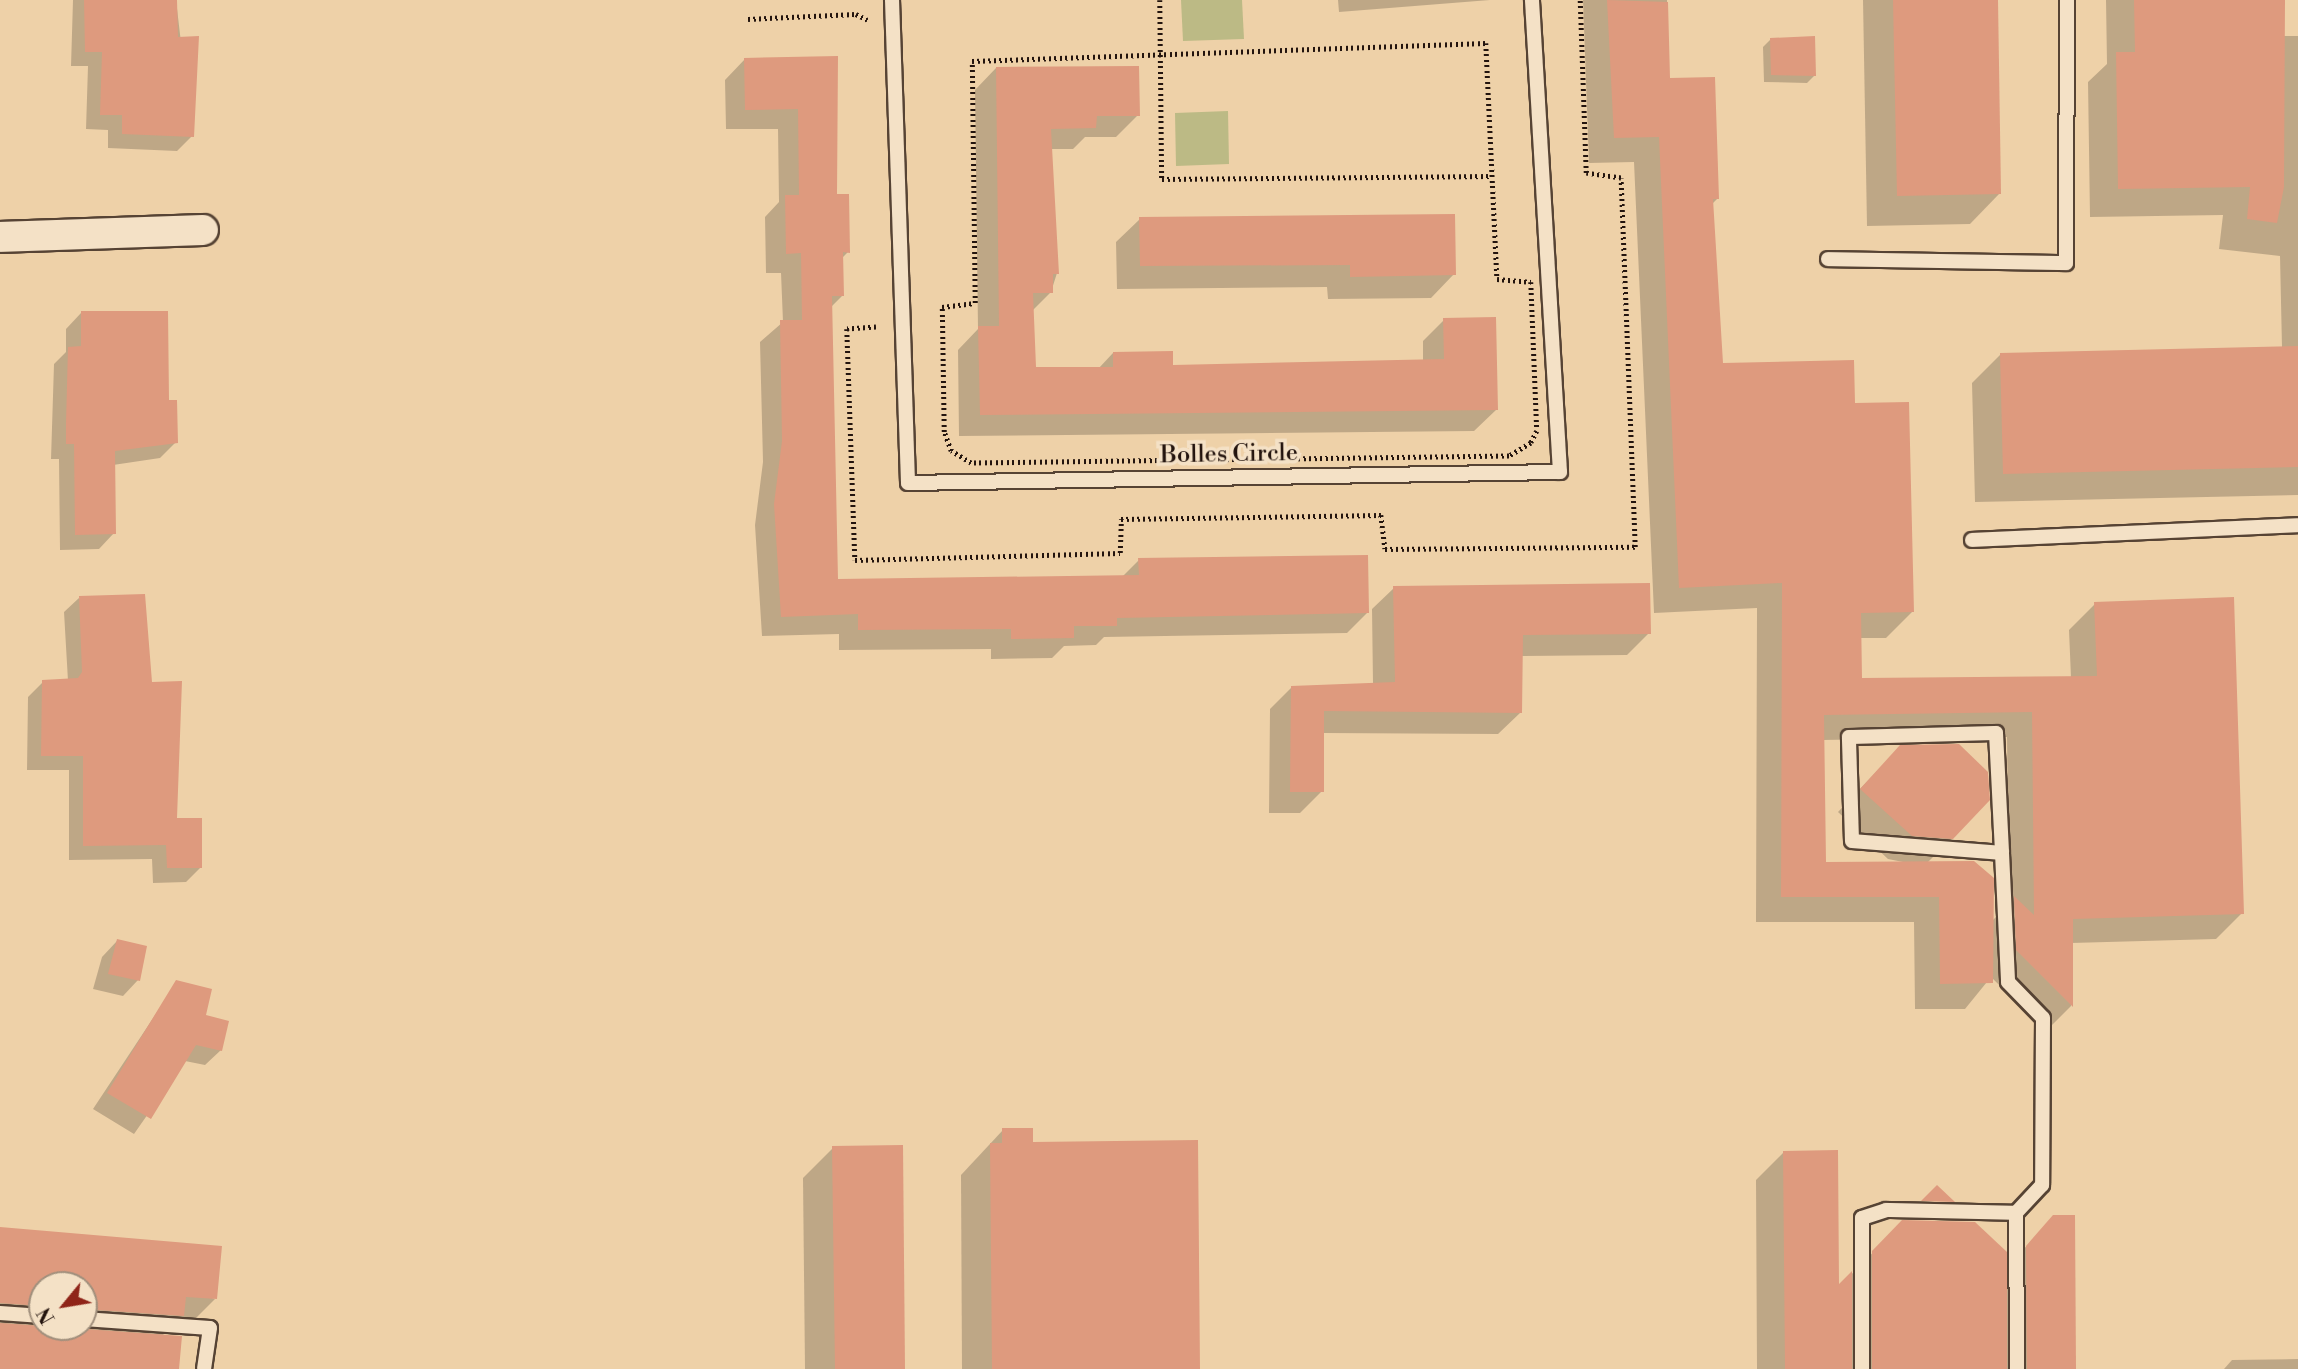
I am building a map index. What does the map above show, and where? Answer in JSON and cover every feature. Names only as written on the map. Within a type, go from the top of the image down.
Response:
[{"type":"street","points":[[0,237],[203,230]]},
{"type":"lane","name":"Bolles Circle","points":[[892,0],[908,483],[1560,472],[1532,0]]},
{"type":"lane","points":[[1828,259],[2066,263],[2067,0]]},
{"type":"lane","points":[[1972,540],[2298,525]]},
{"type":"lane","points":[[2003,853],[1852,841],[1849,737],[1996,733],[2003,853],[2008,982],[2043,1017],[2042,1185],[2016,1213],[2017,1369]]},
{"type":"lane","points":[[1862,1369],[1862,1218],[1886,1210],[2016,1213]]},
{"type":"lane","points":[[0,1313],[28,1315]]},
{"type":"lane","points":[[98,1320],[210,1328],[204,1369]]},
{"type":"path","points":[[1160,0],[1163,180],[1492,176]]},
{"type":"path","points":[[883,323],[847,328],[855,560],[1120,553],[1121,519],[1381,515],[1385,550],[1635,547],[1621,178],[1586,173],[1580,0]]},
{"type":"path","points":[[748,19],[856,14],[876,31]]},
{"type":"path","points":[[1486,43],[1492,176],[1497,279],[1531,282],[1537,430],[1518,453],[961,459],[945,443],[942,307],[975,303],[972,61],[1486,43]]},
{"type":"shaded area","points":[[1181,0],[1242,0],[1244,39],[1183,41]]},
{"type":"shaded area","points":[[1228,111],[1229,164],[1176,166],[1175,113]]},
{"type":"building","points":[[84,0],[177,0],[178,37],[199,36],[194,137],[122,134],[122,115],[100,115],[102,52],[85,52]]},
{"type":"building","points":[[1607,0],[1668,2],[1670,78],[1715,77],[1719,199],[1713,199],[1723,363],[1854,360],[1855,403],[1909,402],[1914,612],[1861,613],[1862,678],[2097,676],[2094,602],[2234,597],[2244,914],[2073,919],[2073,1007],[2016,950],[2014,896],[2034,915],[2032,712],[1824,715],[1826,862],[1974,861],[1994,878],[1993,983],[1940,984],[1939,897],[1781,897],[1782,583],[1679,588],[1659,137],[1614,138]]},
{"type":"building","points":[[1893,0],[1998,0],[2001,194],[1897,196]]},
{"type":"building","points":[[2134,0],[2285,0],[2284,187],[2277,223],[2247,219],[2250,187],[2118,189],[2116,52],[2135,52]]},
{"type":"building","points":[[1815,36],[1816,76],[1771,75],[1770,38]]},
{"type":"building","points":[[838,56],[837,194],[849,194],[850,253],[843,252],[844,296],[832,296],[838,579],[1139,575],[1138,558],[1368,555],[1369,613],[1117,618],[1117,626],[1074,626],[1074,638],[1011,639],[1011,629],[858,630],[858,614],[781,617],[774,504],[782,441],[780,320],[802,320],[801,253],[786,254],[785,195],[799,195],[798,109],[745,110],[744,58]]},
{"type":"building","points":[[1139,66],[1140,116],[1097,116],[1096,128],[1051,129],[1059,274],[1053,274],[1053,293],[1033,293],[1036,367],[1113,367],[1113,352],[1173,351],[1173,365],[1444,359],[1443,318],[1496,317],[1498,410],[980,415],[978,326],[999,326],[996,67]]},
{"type":"building","points":[[1455,214],[1456,275],[1350,277],[1350,265],[1140,266],[1139,217]]},
{"type":"building","points":[[81,311],[168,311],[169,400],[177,400],[178,443],[115,451],[116,534],[75,535],[74,444],[66,444],[68,347],[81,346]]},
{"type":"building","points":[[2298,346],[2298,467],[2003,474],[2000,353]]},
{"type":"building","points":[[1650,583],[1651,634],[1523,635],[1522,713],[1324,711],[1324,792],[1290,792],[1291,686],[1395,682],[1393,586]]},
{"type":"building","points":[[145,594],[152,682],[182,681],[177,818],[202,818],[202,868],[167,868],[166,845],[83,846],[83,756],[41,756],[42,680],[78,678],[82,672],[79,596]]},
{"type":"building","points":[[1959,744],[1988,772],[1990,800],[1953,839],[1912,836],[1860,789],[1900,745]]},
{"type":"building","points":[[117,939],[147,946],[140,981],[108,974]]},
{"type":"building","points":[[176,980],[212,989],[206,1015],[229,1021],[222,1051],[196,1045],[151,1119],[107,1093]]},
{"type":"building","points":[[1002,1128],[1033,1128],[1033,1142],[1198,1140],[1200,1369],[992,1369],[990,1143],[1002,1143]]},
{"type":"building","points":[[903,1145],[905,1369],[835,1369],[832,1146]]},
{"type":"building","points":[[1838,1150],[1839,1284],[1852,1271],[1852,1369],[1785,1369],[1783,1151]]},
{"type":"building","points":[[1937,1185],[1955,1202],[1921,1201]]},
{"type":"building","points":[[2053,1215],[2075,1215],[2076,1369],[2027,1369],[2026,1246]]},
{"type":"building","points":[[1902,1220],[1975,1222],[2007,1252],[2007,1369],[1872,1369],[1872,1251]]},
{"type":"building","points":[[0,1227],[222,1246],[217,1299],[186,1297],[184,1316],[98,1310],[98,1271],[28,1271],[28,1305],[0,1303]]},
{"type":"building","points":[[0,1323],[28,1325],[28,1341],[98,1341],[98,1330],[182,1336],[179,1369],[0,1369]]}]
